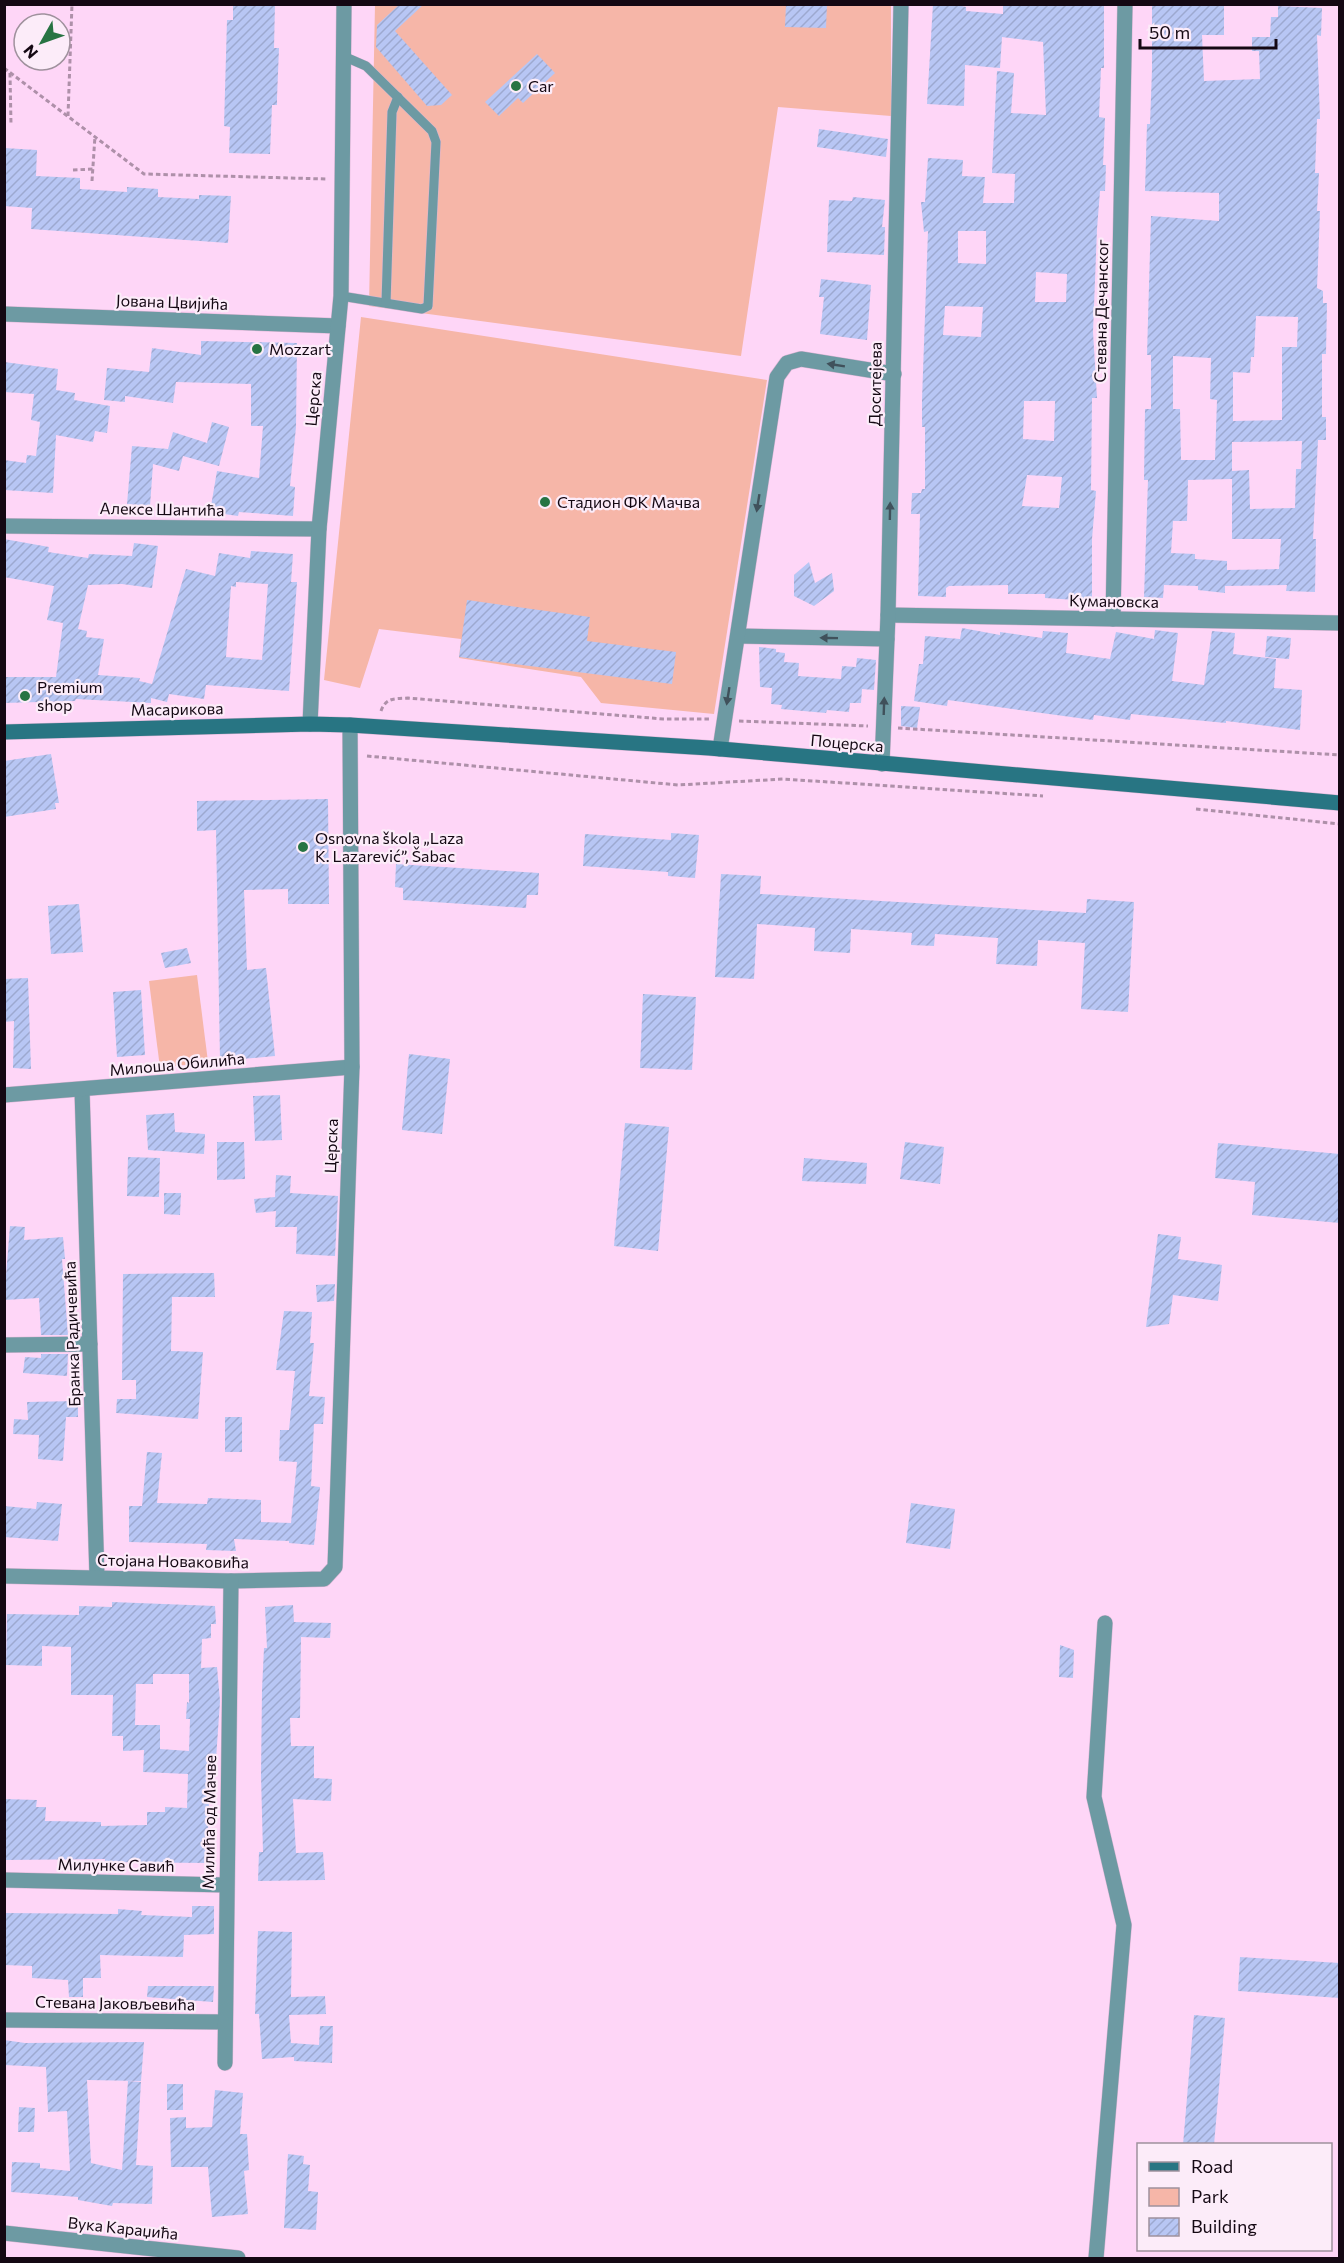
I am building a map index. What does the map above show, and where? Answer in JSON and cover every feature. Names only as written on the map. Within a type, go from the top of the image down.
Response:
[{"type":"main road","name":"Масарикова","points":[[4,732],[310,724],[350,725]]},
{"type":"main road","name":"Поцерска","points":[[350,725],[720,749],[882,765],[1340,803]]},
{"type":"street","name":"Церска","points":[[310,724],[319,529],[341,296],[344,4]]},
{"type":"street","name":"Доситејева","points":[[882,765],[888,615],[901,4]]},
{"type":"street","name":"Стевана Дечанског","points":[[1113,619],[1125,4]]},
{"type":"street","name":"Јована Цвијића","points":[[4,314],[338,326]]},
{"type":"street","points":[[720,749],[780,369],[791,361],[801,359],[894,374]]},
{"type":"street","name":"Алексе Шантића","points":[[4,526],[319,529]]},
{"type":"street","name":"Кумановска","points":[[888,615],[1340,623]]},
{"type":"street","points":[[738,636],[887,639]]},
{"type":"street","name":"Церска","points":[[335,1567],[352,1067],[350,725]]},
{"type":"street","name":"Милоша Обилића","points":[[4,1095],[352,1067]]},
{"type":"street","name":"Бранка Радичевића","points":[[82,1090],[97,1577]]},
{"type":"street","points":[[4,1345],[90,1344]]},
{"type":"street","name":"Стојана Новаковића","points":[[4,1576],[231,1581],[324,1579],[335,1567]]},
{"type":"street","name":"Милића од Мачве","points":[[225,2063],[231,1581]]},
{"type":"street","points":[[1096,2259],[1124,1925],[1094,1797],[1105,1623]]},
{"type":"street","name":"Милунке Савић","points":[[4,1880],[226,1885]]},
{"type":"street","name":"Стевана Јаковљевића","points":[[4,2020],[225,2022]]},
{"type":"street","name":"Вука Караџића","points":[[4,2233],[232,2258]]},
{"type":"lane","points":[[341,296],[422,309],[428,306],[431,291],[436,142],[432,130],[366,66],[343,56]]},
{"type":"lane","points":[[386,303],[392,112],[398,97]]},
{"type":"path","points":[[68,116],[72,4]]},
{"type":"path","points":[[4,68],[144,174],[342,179]]},
{"type":"path","points":[[10,73],[11,125]]},
{"type":"path","points":[[92,181],[95,136]]},
{"type":"path","points":[[73,170],[93,170]]},
{"type":"path","points":[[381,727],[384,703],[390,699],[408,698],[663,719],[884,727],[1126,744],[1340,755]]},
{"type":"path","points":[[351,754],[678,785],[783,779],[1045,796]]},
{"type":"path","points":[[1190,808],[1340,824]]},
{"type":"green space","points":[[375,5],[891,5],[891,116],[778,107],[741,356],[369,306]]},
{"type":"green space","name":"Стадион ФК Мачва","points":[[361,317],[767,380],[714,714],[601,703],[581,677],[459,658],[461,639],[379,629],[360,688],[324,680]]},
{"type":"green space","points":[[197,975],[208,1062],[160,1068],[149,981]]},
{"type":"building","points":[[233,4],[275,4],[274,48],[279,48],[277,105],[272,105],[270,154],[229,153],[230,127],[224,126],[227,20],[233,20]]},
{"type":"building","points":[[400,4],[424,4],[395,31],[452,95],[441,105],[427,106],[376,47],[377,25]]},
{"type":"building","points":[[786,4],[827,4],[826,28],[785,27]]},
{"type":"building","points":[[933,4],[954,4],[966,7],[966,11],[1003,14],[1003,4],[1104,4],[1104,68],[1101,68],[1099,117],[1105,118],[1103,165],[1106,165],[1105,191],[1100,191],[1097,229],[1093,332],[1097,398],[1092,398],[1091,490],[1096,491],[1092,539],[1092,601],[1045,598],[1045,594],[1008,594],[1008,585],[949,586],[946,588],[946,597],[918,596],[920,514],[911,514],[912,493],[921,493],[922,489],[925,489],[925,427],[922,427],[922,400],[928,231],[924,232],[921,202],[925,202],[928,158],[963,160],[962,176],[985,177],[983,203],[1014,203],[1015,174],[992,173],[997,71],[1014,73],[1011,113],[1046,115],[1043,42],[1002,37],[1000,68],[965,65],[964,106],[927,104]],"holes":[[[958,231],[986,231],[986,264],[958,263]],[[1036,272],[1067,274],[1066,302],[1035,302]],[[945,306],[983,307],[981,337],[943,335]],[[1024,401],[1055,401],[1054,441],[1023,439]],[[1027,475],[1062,477],[1059,508],[1022,506]]]},
{"type":"building","points":[[1152,4],[1224,4],[1224,35],[1202,35],[1204,81],[1260,79],[1259,51],[1252,51],[1252,37],[1270,37],[1271,17],[1278,17],[1278,6],[1322,8],[1321,36],[1317,35],[1320,119],[1317,119],[1315,173],[1319,173],[1317,211],[1320,211],[1317,288],[1323,291],[1323,303],[1327,303],[1326,354],[1322,354],[1322,417],[1326,417],[1326,440],[1318,440],[1313,539],[1316,539],[1315,592],[1286,591],[1287,585],[1225,586],[1225,593],[1198,590],[1198,586],[1164,585],[1163,598],[1144,597],[1148,480],[1144,480],[1145,409],[1151,409],[1151,355],[1147,355],[1151,216],[1219,221],[1219,193],[1145,191],[1147,124],[1150,124]],"holes":[[[1256,316],[1298,317],[1297,347],[1282,347],[1282,420],[1233,421],[1233,372],[1250,373],[1251,357],[1254,357]],[[1173,356],[1211,358],[1210,399],[1217,400],[1215,460],[1181,460],[1180,409],[1173,409]],[[1302,441],[1301,469],[1296,469],[1295,508],[1250,509],[1249,470],[1232,471],[1232,442]],[[1232,479],[1232,539],[1281,539],[1279,569],[1227,570],[1227,561],[1195,559],[1195,554],[1171,553],[1173,521],[1187,521],[1188,480]]]},
{"type":"building","points":[[537,54],[555,73],[523,103],[518,98],[499,116],[485,102]]},
{"type":"building","points":[[819,129],[888,139],[886,157],[817,147]]},
{"type":"building","points":[[4,148],[37,150],[36,176],[80,178],[80,189],[127,192],[127,187],[158,189],[158,197],[199,199],[199,195],[231,196],[228,243],[31,229],[32,208],[4,206]]},
{"type":"building","points":[[853,197],[885,200],[882,227],[885,227],[884,255],[827,252],[829,200],[852,201]]},
{"type":"building","points":[[821,279],[871,285],[867,340],[820,334],[824,297],[819,297]]},
{"type":"building","points":[[201,341],[297,343],[296,427],[290,486],[295,487],[293,516],[239,512],[238,516],[210,512],[217,471],[259,478],[263,426],[251,426],[251,384],[176,382],[173,403],[125,396],[125,402],[104,400],[107,368],[149,372],[152,348],[201,355]]},
{"type":"building","points":[[4,362],[58,369],[56,390],[75,393],[74,400],[110,406],[107,433],[95,431],[93,442],[56,435],[53,493],[4,490],[4,460],[26,463],[27,455],[36,456],[40,422],[31,420],[34,394],[4,392]]},
{"type":"building","points":[[212,422],[229,427],[219,466],[183,456],[179,471],[153,464],[150,506],[127,504],[132,446],[168,449],[173,432],[207,443]]},
{"type":"building","points":[[4,539],[49,547],[48,552],[88,558],[89,554],[132,556],[134,543],[158,546],[152,588],[122,584],[88,585],[78,629],[87,631],[86,637],[104,639],[98,675],[140,678],[139,681],[152,684],[186,569],[215,576],[219,553],[250,558],[251,551],[293,554],[291,582],[297,582],[289,691],[206,685],[204,699],[169,694],[167,702],[151,698],[151,703],[76,699],[75,701],[4,703],[4,677],[56,677],[63,623],[47,620],[54,586],[4,577]],"holes":[[[236,582],[268,584],[262,660],[226,657],[231,586],[236,587]]]},
{"type":"building","points":[[809,562],[815,583],[832,573],[834,591],[814,606],[794,596],[794,575]]},
{"type":"building","points":[[467,600],[590,617],[587,641],[676,652],[672,684],[459,657]]},
{"type":"building","points":[[962,628],[1000,635],[1000,632],[1042,638],[1043,631],[1068,633],[1066,653],[1110,659],[1116,632],[1154,639],[1155,630],[1178,633],[1172,681],[1204,685],[1212,631],[1235,633],[1233,654],[1276,659],[1274,688],[1302,690],[1300,730],[1226,721],[1226,723],[1131,714],[1130,720],[1094,715],[1093,720],[948,700],[947,706],[914,701],[919,664],[923,664],[925,636],[960,639]]},
{"type":"building","points":[[1267,636],[1291,638],[1289,659],[1265,657]]},
{"type":"building","points":[[759,647],[776,649],[776,652],[785,653],[784,662],[799,663],[798,676],[841,679],[842,666],[856,667],[857,658],[876,660],[874,690],[862,689],[861,703],[850,703],[849,712],[827,710],[826,713],[781,709],[782,705],[771,704],[772,688],[760,687]]},
{"type":"building","points":[[901,706],[920,707],[917,728],[901,726]]},
{"type":"building","points":[[51,754],[59,803],[55,803],[56,809],[4,817],[4,761]]},
{"type":"building","points":[[328,799],[329,904],[288,904],[288,889],[244,890],[247,970],[266,968],[275,1056],[220,1061],[216,830],[197,831],[197,801]]},
{"type":"building","points":[[671,833],[699,835],[695,878],[668,876],[668,872],[583,866],[585,834],[671,840]]},
{"type":"building","points":[[396,864],[539,873],[538,895],[527,895],[526,908],[403,900],[403,888],[395,887]]},
{"type":"building","points":[[721,874],[761,876],[760,894],[1086,913],[1087,899],[1134,902],[1128,1012],[1081,1009],[1085,943],[1038,940],[1037,966],[996,964],[998,938],[935,934],[934,946],[911,945],[912,933],[851,929],[850,953],[814,951],[815,928],[757,924],[754,979],[715,977]]},
{"type":"building","points":[[79,904],[83,952],[51,954],[48,906]]},
{"type":"building","points":[[187,948],[191,963],[165,968],[161,953]]},
{"type":"building","points":[[28,978],[31,1069],[13,1068],[14,1021],[4,1022],[4,979]]},
{"type":"building","points":[[141,990],[145,1055],[117,1057],[113,992]]},
{"type":"building","points":[[643,994],[696,997],[692,1070],[640,1068]]},
{"type":"building","points":[[409,1054],[450,1059],[442,1134],[402,1130]]},
{"type":"building","points":[[280,1095],[282,1140],[255,1141],[253,1096]]},
{"type":"building","points":[[174,1113],[175,1132],[205,1134],[204,1154],[148,1150],[146,1115]]},
{"type":"building","points":[[625,1123],[669,1127],[658,1251],[614,1246]]},
{"type":"building","points":[[217,1142],[244,1142],[245,1179],[217,1180]]},
{"type":"building","points":[[905,1142],[944,1147],[940,1184],[900,1179]]},
{"type":"building","points":[[1218,1143],[1340,1154],[1340,1223],[1252,1215],[1255,1182],[1215,1178]]},
{"type":"building","points":[[128,1157],[160,1158],[159,1197],[127,1196]]},
{"type":"building","points":[[804,1158],[867,1163],[866,1184],[802,1181]]},
{"type":"building","points":[[276,1175],[291,1176],[290,1193],[338,1196],[335,1256],[296,1254],[297,1227],[275,1227],[276,1211],[256,1213],[254,1199],[275,1197]]},
{"type":"building","points":[[164,1193],[181,1193],[180,1215],[164,1214]]},
{"type":"building","points":[[10,1226],[25,1227],[24,1240],[63,1237],[65,1259],[62,1259],[68,1335],[41,1335],[39,1298],[4,1300]]},
{"type":"building","points":[[1158,1234],[1181,1237],[1178,1259],[1222,1265],[1218,1301],[1173,1295],[1169,1324],[1146,1327]]},
{"type":"building","points":[[214,1273],[215,1297],[172,1297],[171,1351],[203,1352],[198,1419],[116,1413],[117,1399],[136,1399],[136,1380],[122,1380],[123,1274]]},
{"type":"building","points":[[335,1284],[334,1301],[317,1302],[316,1285]]},
{"type":"building","points":[[284,1311],[312,1312],[310,1343],[314,1343],[309,1396],[325,1397],[323,1424],[314,1424],[311,1486],[320,1487],[314,1545],[289,1543],[289,1541],[234,1539],[236,1551],[206,1550],[207,1544],[129,1542],[129,1506],[142,1506],[147,1452],[162,1453],[157,1503],[207,1504],[208,1498],[261,1500],[261,1522],[291,1523],[297,1462],[279,1461],[280,1430],[289,1430],[295,1371],[276,1370]]},
{"type":"building","points":[[41,1354],[68,1354],[67,1376],[23,1373],[25,1357],[41,1358]]},
{"type":"building","points":[[78,1401],[78,1417],[66,1417],[63,1461],[38,1459],[39,1435],[13,1434],[14,1419],[28,1420],[27,1402]]},
{"type":"building","points":[[225,1417],[242,1417],[242,1452],[225,1452]]},
{"type":"building","points":[[37,1502],[62,1504],[58,1541],[4,1537],[4,1506],[36,1509]]},
{"type":"building","points":[[911,1503],[955,1509],[950,1549],[906,1543]]},
{"type":"building","points":[[112,1602],[215,1606],[216,1624],[211,1624],[211,1638],[202,1639],[201,1668],[217,1667],[220,1701],[215,1774],[210,1774],[207,1863],[105,1862],[105,1859],[4,1860],[4,1799],[37,1800],[36,1807],[46,1807],[45,1821],[101,1822],[101,1826],[147,1825],[147,1812],[165,1812],[165,1807],[187,1808],[188,1774],[143,1772],[144,1750],[123,1751],[123,1736],[112,1736],[113,1695],[71,1695],[71,1647],[42,1646],[42,1666],[6,1665],[7,1614],[79,1615],[79,1606],[112,1607]],"holes":[[[153,1674],[189,1674],[189,1703],[187,1702],[186,1719],[190,1719],[189,1751],[160,1749],[160,1725],[135,1725],[136,1684],[153,1684]]]},
{"type":"building","points":[[293,1605],[294,1622],[331,1623],[330,1638],[301,1637],[300,1718],[290,1718],[291,1746],[314,1746],[314,1778],[332,1779],[331,1801],[293,1799],[296,1853],[323,1852],[325,1880],[258,1881],[259,1852],[263,1852],[261,1775],[262,1690],[264,1648],[267,1648],[265,1607]]},
{"type":"building","points":[[1060,1645],[1074,1650],[1073,1678],[1059,1677]]},
{"type":"building","points":[[192,1906],[214,1906],[214,1934],[184,1935],[183,1957],[100,1955],[101,1978],[83,1978],[83,1997],[69,1997],[68,1980],[32,1978],[32,1966],[4,1965],[4,1913],[118,1914],[118,1909],[142,1911],[141,1915],[192,1917]]},
{"type":"building","points":[[258,1931],[292,1932],[291,1997],[325,1996],[326,2014],[289,2015],[291,2043],[319,2045],[320,2026],[333,2026],[332,2063],[294,2061],[294,2057],[262,2059],[259,2014],[255,2014]]},
{"type":"building","points":[[1240,1957],[1340,1963],[1340,1998],[1238,1991]]},
{"type":"building","points":[[148,1986],[214,1986],[213,2002],[147,1997]]},
{"type":"building","points":[[1194,2015],[1225,2018],[1214,2143],[1183,2143]]},
{"type":"building","points":[[4,2040],[25,2043],[144,2042],[141,2081],[87,2080],[91,2163],[122,2170],[128,2081],[141,2082],[136,2165],[153,2166],[152,2204],[113,2203],[112,2206],[78,2200],[78,2197],[11,2192],[12,2162],[40,2163],[40,2168],[70,2171],[67,2111],[48,2112],[46,2067],[4,2065]]},
{"type":"building","points":[[167,2084],[183,2084],[183,2110],[167,2110]]},
{"type":"building","points":[[215,2090],[243,2093],[240,2134],[247,2134],[249,2170],[244,2171],[248,2214],[212,2217],[208,2167],[171,2167],[170,2118],[186,2117],[186,2128],[212,2127]]},
{"type":"building","points":[[19,2107],[35,2108],[34,2132],[18,2132]]},
{"type":"building","points":[[288,2154],[304,2156],[303,2164],[310,2165],[308,2191],[318,2192],[316,2230],[284,2228]]},
{"type":"place","name":"Car","points":[[516,86]]},
{"type":"place","name":"Mozzart","points":[[257,349]]},
{"type":"place","name":"Стадион ФК Мачва","points":[[545,502]]},
{"type":"place","name":"Premium shop","points":[[25,696]]},
{"type":"place","name":"Osnovna škola „Laza K. Lazarević”, Šabac","points":[[303,847]]}]
